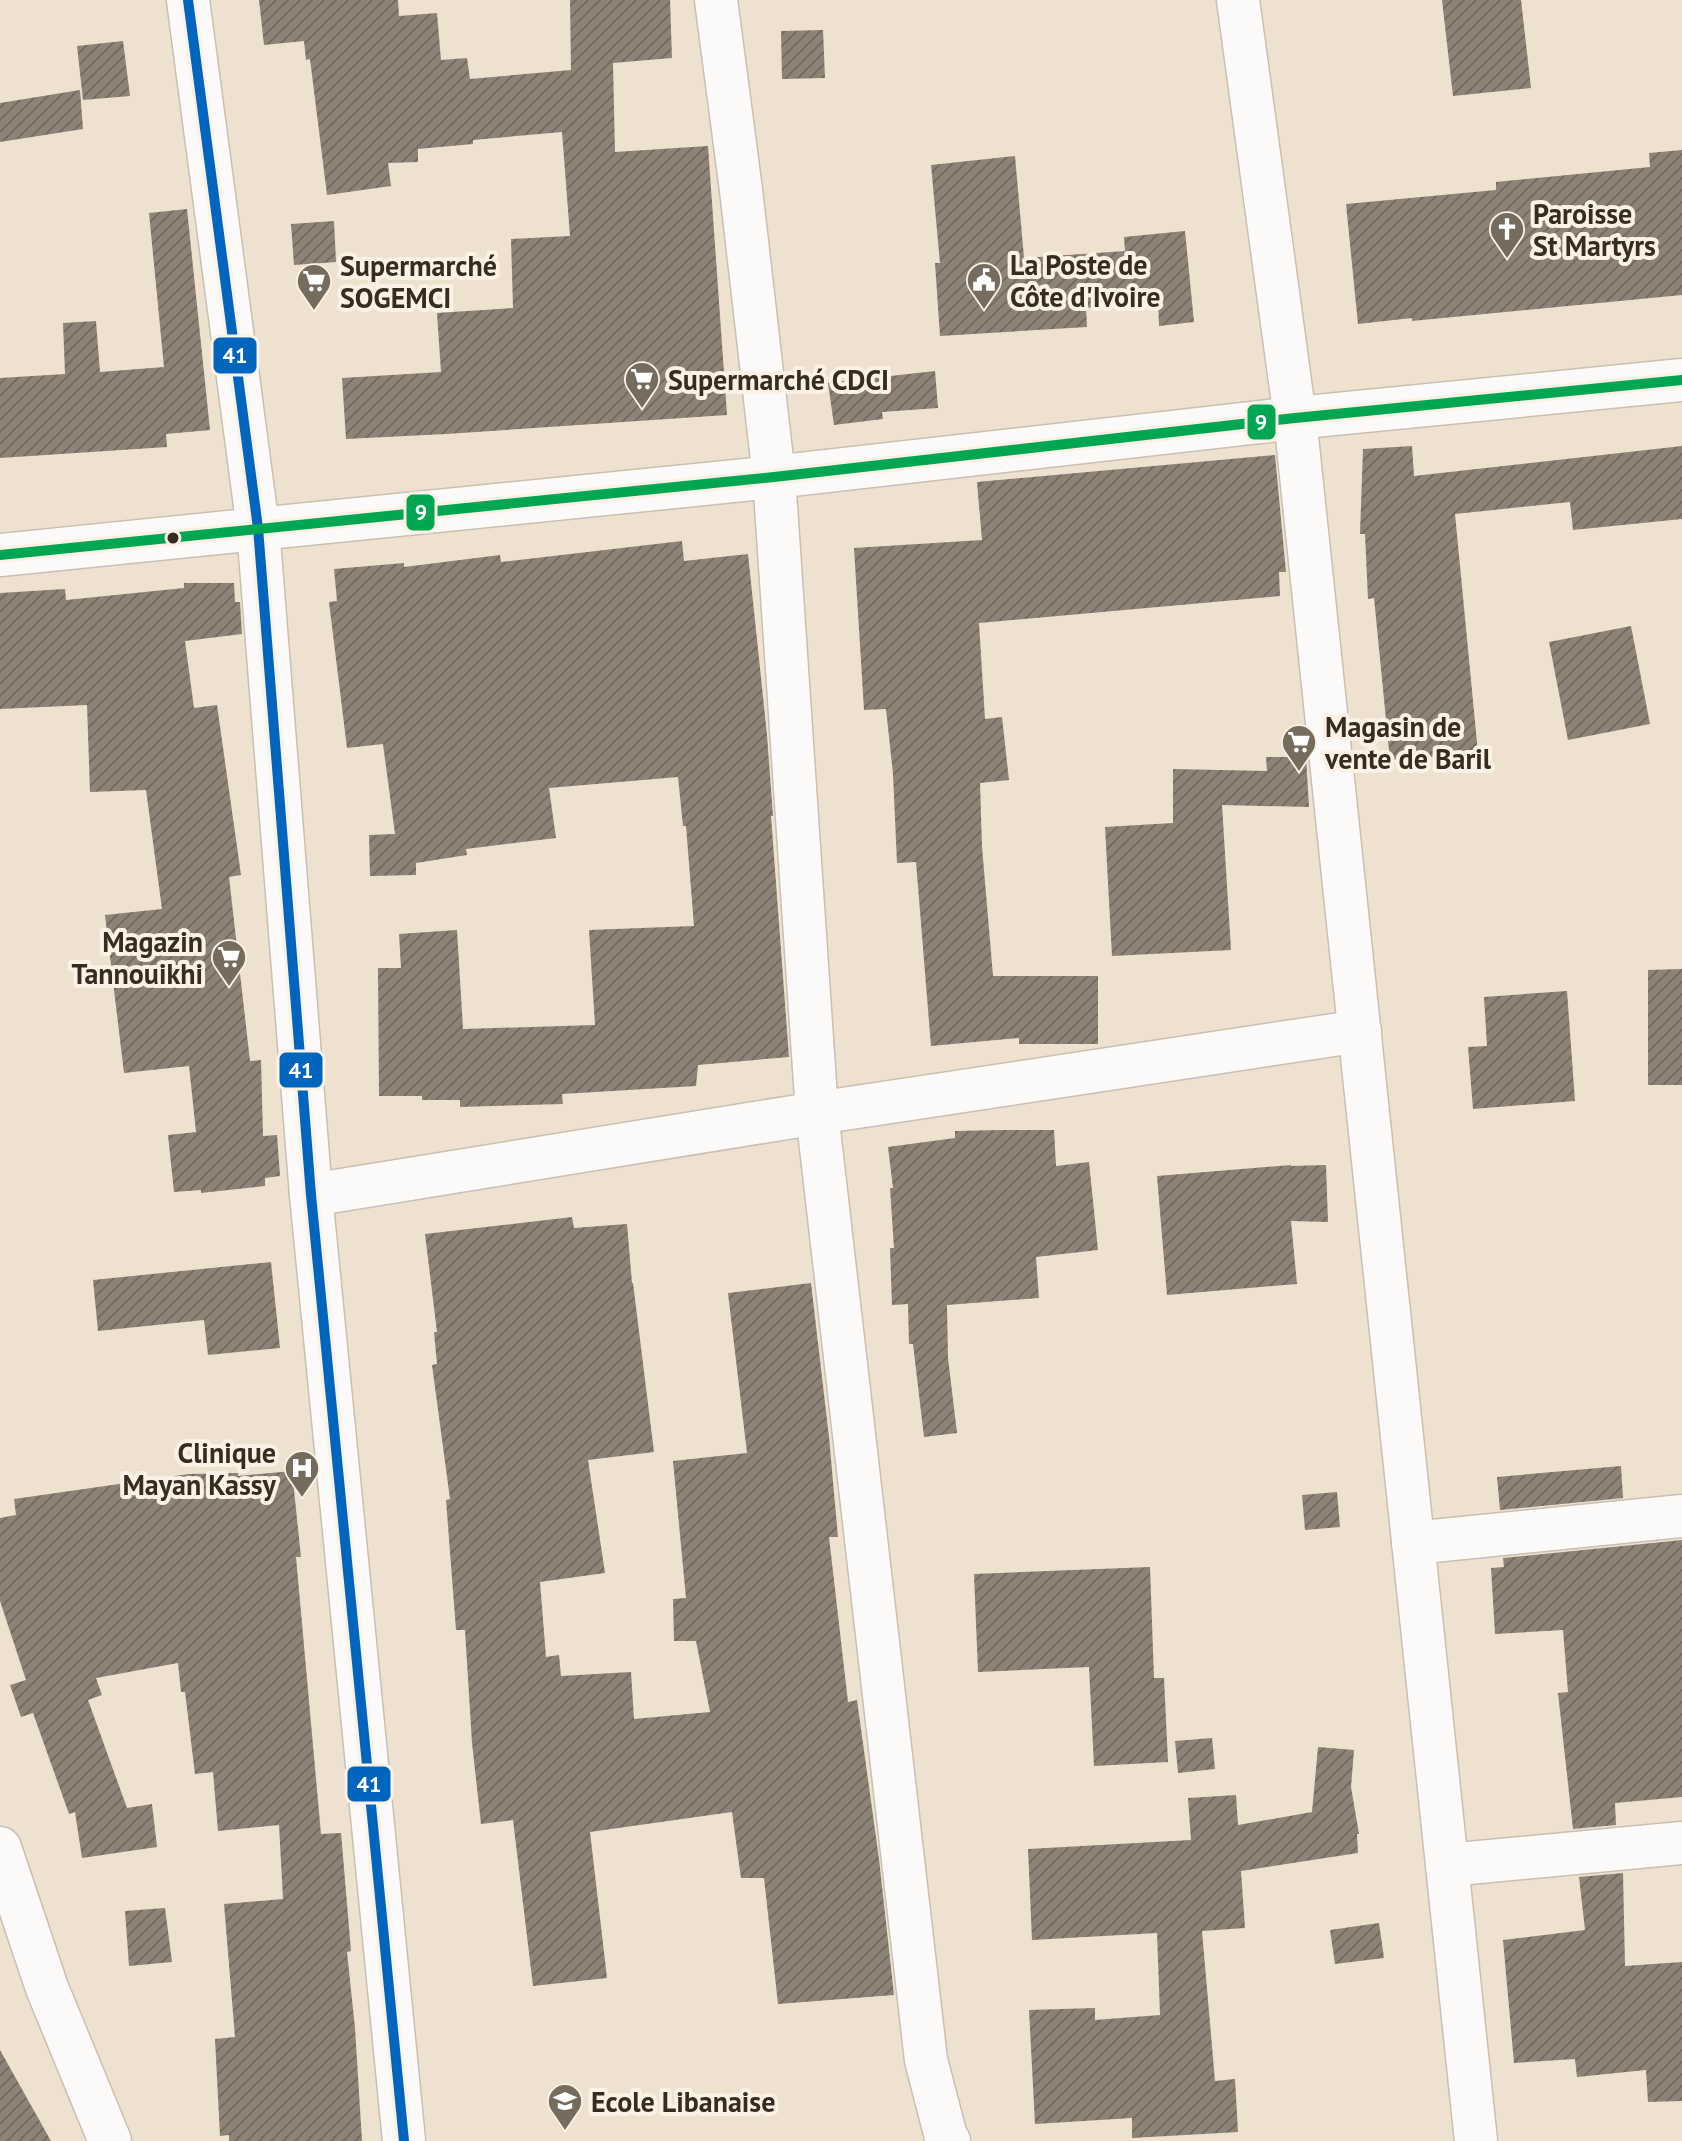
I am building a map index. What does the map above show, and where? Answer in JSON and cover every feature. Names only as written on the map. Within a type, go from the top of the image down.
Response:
[{"type":"street","points":[[188,0],[258,528],[311,1195],[404,2141]]},
{"type":"street","points":[[716,0],[774,477],[817,1113],[926,2060],[949,2141]]},
{"type":"street","points":[[1238,0],[1295,418],[1476,2141]]},
{"type":"street","points":[[0,555],[774,477],[1295,418],[1682,380]]},
{"type":"street","points":[[311,1195],[817,1113],[1360,1031]]},
{"type":"street","points":[[1413,1543],[1682,1516]]},
{"type":"street","points":[[1447,1865],[1682,1843]]},
{"type":"street","points":[[0,1848],[47,1988],[110,2141]]},
{"type":"building","points":[[259,0],[398,0],[399,16],[437,13],[441,60],[467,58],[470,79],[571,70],[570,0],[670,0],[672,58],[613,63],[615,152],[708,146],[727,415],[346,439],[342,378],[441,372],[437,313],[513,308],[511,239],[570,236],[562,132],[473,140],[473,144],[418,149],[418,162],[388,163],[391,186],[327,195],[310,59],[306,60],[304,41],[264,45]]},
{"type":"building","points":[[1442,0],[1521,0],[1531,88],[1453,96]]},
{"type":"building","points":[[823,30],[825,78],[782,79],[781,31]]},
{"type":"building","points":[[123,41],[130,96],[83,100],[77,46]]},
{"type":"building","points":[[80,90],[83,129],[0,142],[0,103]]},
{"type":"building","points":[[1682,150],[1682,295],[1358,324],[1346,204],[1496,190],[1496,182],[1650,167],[1649,153]]},
{"type":"building","points":[[1015,156],[1024,258],[1125,251],[1124,237],[1185,231],[1194,322],[1159,326],[1158,301],[1086,308],[1087,327],[940,336],[935,263],[940,263],[931,165]]},
{"type":"building","points":[[187,209],[210,430],[166,434],[167,447],[0,458],[0,378],[65,374],[63,323],[96,321],[100,372],[164,367],[149,213]]},
{"type":"building","points":[[334,221],[336,262],[294,265],[291,224]]},
{"type":"building","points":[[935,371],[938,408],[882,412],[883,419],[834,425],[828,383]]},
{"type":"building","points":[[1412,446],[1414,476],[1682,446],[1682,519],[1573,530],[1570,502],[1455,514],[1478,753],[1390,760],[1374,598],[1368,599],[1365,534],[1360,534],[1363,449]]},
{"type":"building","points":[[1275,455],[1286,572],[1279,572],[1280,596],[979,623],[985,719],[1002,717],[1009,780],[980,783],[993,976],[1098,976],[1098,1044],[1019,1044],[1019,1038],[931,1046],[916,862],[897,863],[886,709],[864,710],[854,548],[982,540],[977,482]]},
{"type":"building","points":[[682,541],[684,561],[748,554],[767,735],[789,1057],[698,1065],[696,1086],[562,1094],[563,1104],[460,1107],[460,1100],[379,1096],[378,968],[401,968],[399,934],[457,930],[463,1029],[595,1025],[589,930],[694,926],[686,826],[683,826],[678,777],[549,788],[556,838],[466,849],[467,855],[416,863],[416,875],[370,876],[369,835],[395,834],[383,744],[347,748],[329,602],[337,601],[334,569],[404,563],[404,567],[500,555],[501,562]]},
{"type":"building","points":[[184,583],[234,583],[235,602],[240,602],[242,634],[185,641],[194,708],[217,705],[241,875],[229,877],[250,1061],[261,1060],[263,1136],[277,1135],[280,1176],[265,1178],[265,1186],[201,1193],[201,1190],[174,1192],[168,1135],[196,1132],[189,1066],[124,1073],[105,915],[162,909],[146,790],[90,792],[87,705],[0,709],[0,593],[65,589],[66,600],[184,588]]},
{"type":"building","points":[[1631,626],[1650,724],[1568,740],[1549,642]]},
{"type":"building","points":[[1266,757],[1306,757],[1309,807],[1222,805],[1231,950],[1112,956],[1105,827],[1173,823],[1173,769],[1267,771]]},
{"type":"building","points":[[1682,969],[1682,1085],[1648,1085],[1648,970]]},
{"type":"building","points":[[1567,991],[1575,1101],[1473,1109],[1468,1047],[1487,1046],[1484,997]]},
{"type":"building","points":[[1054,1130],[1056,1166],[1089,1162],[1098,1250],[1036,1257],[1039,1298],[947,1305],[948,1358],[957,1433],[924,1437],[913,1344],[909,1344],[908,1304],[892,1305],[890,1248],[894,1248],[890,1188],[893,1188],[888,1147],[955,1138],[955,1131]]},
{"type":"building","points":[[1326,1165],[1328,1222],[1291,1221],[1297,1284],[1167,1295],[1157,1176]]},
{"type":"building","points":[[572,1217],[574,1228],[627,1224],[654,1452],[588,1460],[605,1573],[540,1582],[546,1657],[559,1655],[561,1676],[631,1672],[634,1719],[710,1712],[696,1641],[674,1641],[673,1599],[686,1598],[673,1461],[747,1453],[728,1293],[811,1283],[838,1537],[829,1537],[848,1702],[857,1700],[894,1995],[778,2004],[764,1878],[741,1878],[732,1812],[590,1832],[607,1978],[533,1986],[513,1820],[481,1824],[465,1630],[456,1630],[446,1500],[450,1499],[432,1365],[437,1364],[434,1332],[437,1332],[425,1234]]},
{"type":"building","points":[[271,1262],[280,1348],[208,1355],[204,1320],[98,1331],[93,1280]]},
{"type":"building","points":[[1621,1466],[1623,1498],[1500,1510],[1497,1477]]},
{"type":"building","points":[[292,1471],[301,1557],[296,1557],[321,1834],[341,1833],[362,2141],[229,2141],[229,2135],[220,2136],[215,2039],[235,2037],[224,1904],[283,1899],[279,1825],[218,1831],[213,1772],[195,1774],[185,1692],[181,1692],[178,1663],[96,1678],[102,1695],[88,1700],[127,1808],[152,1804],[157,1847],[82,1858],[75,1812],[69,1814],[33,1713],[21,1717],[10,1685],[26,1680],[0,1601],[0,1518],[16,1515],[14,1499],[189,1474],[238,1473],[238,1476]]},
{"type":"building","points":[[1337,1492],[1340,1527],[1305,1530],[1302,1495]]},
{"type":"building","points":[[1682,1540],[1682,1797],[1615,1803],[1616,1825],[1573,1829],[1558,1693],[1568,1692],[1563,1630],[1495,1634],[1491,1568],[1504,1567],[1503,1558]]},
{"type":"building","points":[[1150,1567],[1154,1678],[1164,1678],[1168,1762],[1094,1766],[1089,1667],[978,1672],[974,1574]]},
{"type":"building","points":[[1212,1738],[1215,1769],[1178,1773],[1175,1741]]},
{"type":"building","points":[[1318,1747],[1354,1750],[1351,1787],[1359,1834],[1358,1853],[1241,1871],[1245,1928],[1202,1931],[1215,2081],[1235,2079],[1238,2132],[1132,2138],[1132,2118],[1035,2124],[1029,2010],[1095,2008],[1095,2020],[1160,2015],[1157,1933],[1032,1940],[1028,1849],[1191,1840],[1188,1798],[1236,1795],[1238,1825],[1312,1812]]},
{"type":"building","points":[[1623,1873],[1625,1966],[1682,1962],[1682,2101],[1648,2102],[1646,2070],[1577,2077],[1575,2059],[1514,2063],[1503,1940],[1585,1930],[1579,1877]]},
{"type":"building","points":[[165,1908],[172,1962],[129,1966],[125,1911]]},
{"type":"building","points":[[1379,1923],[1384,1958],[1335,1964],[1330,1930]]},
{"type":"building","points":[[0,2050],[51,2141],[0,2141]]},
{"type":"transit line","name":"41","points":[[188,0],[258,528],[311,1195],[404,2141]]},
{"type":"transit line","name":"9","points":[[0,555],[774,477],[1295,418],[1682,380]]},
{"type":"place","name":"Paroisse St Martyrs","points":[[1507,260]]},
{"type":"place","name":"La Poste de Côte d'Ivoire","points":[[984,311]]},
{"type":"place","name":"Supermarché SOGEMCI","points":[[314,312]]},
{"type":"place","name":"Supermarché CDCI","points":[[642,410]]},
{"type":"place","name":"Magasin de vente de Baril","points":[[1299,773]]},
{"type":"place","name":"Magazin Tannouikhi","points":[[229,988]]},
{"type":"place","name":"Clinique Mayan Kassy","points":[[302,1499]]},
{"type":"place","name":"Ecole Libanaise","points":[[565,2132]]}]
